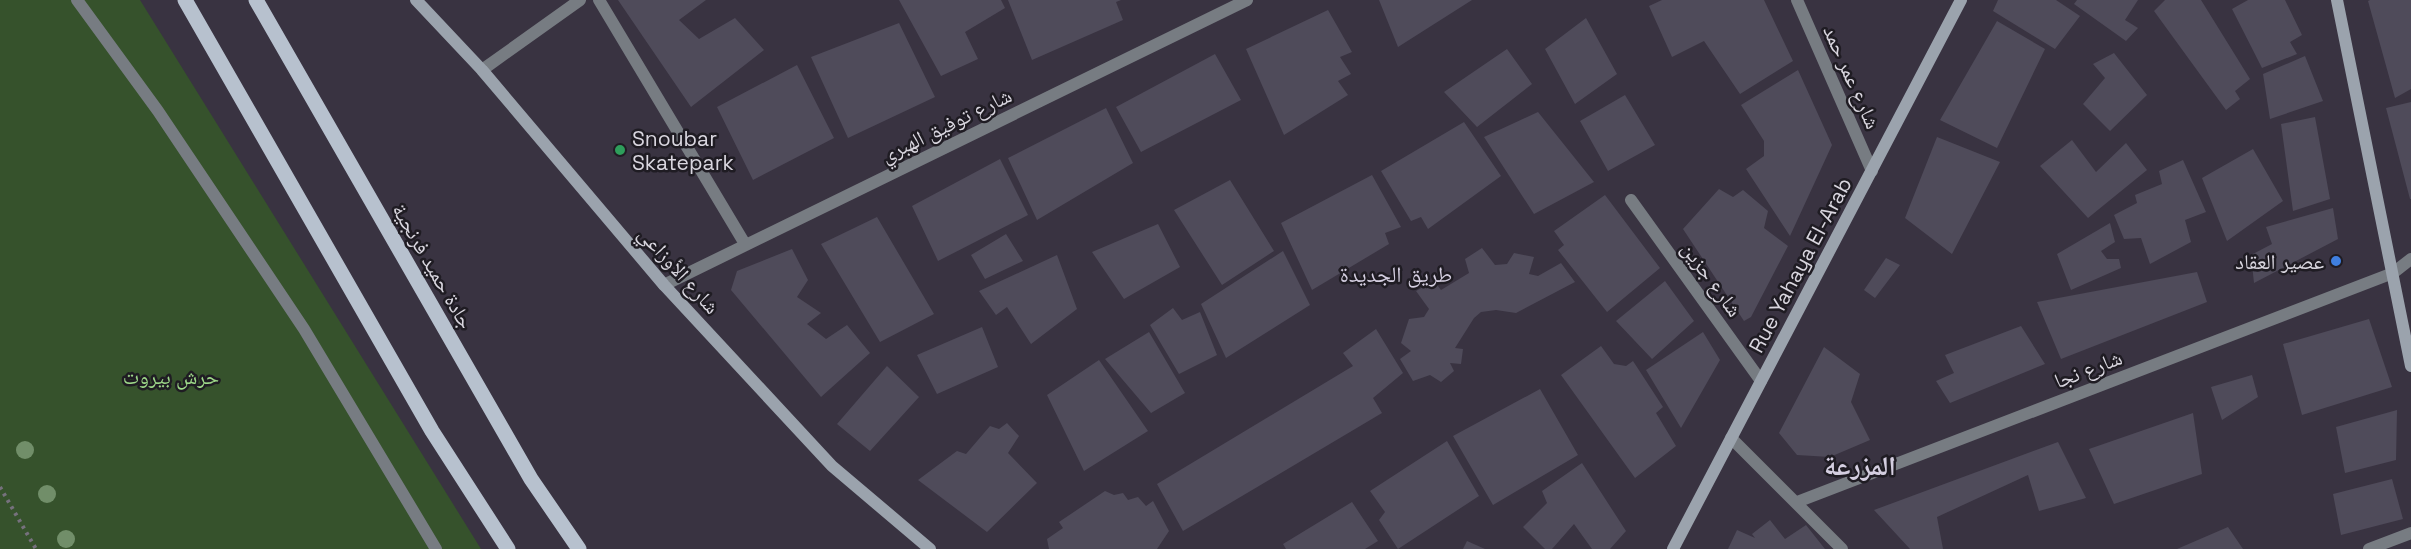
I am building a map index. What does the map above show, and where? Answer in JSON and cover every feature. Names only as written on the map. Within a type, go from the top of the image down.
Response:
[{"type":"main road","points":[[186,0],[432,430],[508,549]]},
{"type":"main road","name":"جادة حميد فرنجية","points":[[256,0],[531,479],[579,549]]},
{"type":"street","points":[[77,0],[158,111],[304,328],[436,549]]},
{"type":"street","name":"شارع الأوزاعي","points":[[416,0],[482,70],[664,285],[832,466],[930,549]]},
{"type":"street","points":[[482,70],[580,0]]},
{"type":"street","points":[[599,0],[745,244]]},
{"type":"street","name":"شارع توفيق الهبري","points":[[664,285],[1247,0]]},
{"type":"street","name":"شارع عمر حمد","points":[[1797,0],[1872,171]]},
{"type":"street","name":"Rue Yahaya El-Arab","points":[[1673,549],[1961,0]]},
{"type":"street","points":[[2337,0],[2411,360]]},
{"type":"street","name":"شارع جزين","points":[[1631,200],[1761,381]]},
{"type":"street","name":"شارع نجا","points":[[1797,502],[2393,273],[2411,259]]},
{"type":"street","points":[[1731,438],[1842,549]]},
{"type":"street","points":[[2369,549],[2411,533]]},
{"type":"path","points":[[0,487],[36,549]]},
{"type":"green space","name":"حرش بيروت","points":[[0,0],[140,0],[481,549],[0,549]]},
{"type":"building","points":[[618,0],[706,0],[679,20],[699,39],[735,18],[764,50],[691,107]]},
{"type":"building","points":[[899,0],[1001,0],[1005,8],[965,32],[978,59],[941,76]]},
{"type":"building","points":[[1008,0],[1121,0],[1116,2],[1123,20],[1032,60]]},
{"type":"building","points":[[1379,0],[1472,0],[1398,47]]},
{"type":"building","points":[[1662,0],[1764,0],[1793,61],[1740,94],[1704,41],[1672,57],[1649,6]]},
{"type":"building","points":[[1998,0],[2056,0],[2080,16],[2055,49],[1993,11]]},
{"type":"building","points":[[2077,0],[2138,0],[2125,20],[2138,28],[2126,41],[2074,4]]},
{"type":"building","points":[[2165,0],[2201,0],[2250,79],[2235,91],[2240,99],[2226,110],[2154,11]]},
{"type":"building","points":[[2248,0],[2285,0],[2302,35],[2290,42],[2297,54],[2262,68],[2232,9]]},
{"type":"building","points":[[2411,0],[2411,89],[2395,98],[2368,1]]},
{"type":"building","points":[[1328,10],[1352,52],[1340,57],[1351,74],[1338,81],[1348,95],[1284,135],[1246,49]]},
{"type":"building","points":[[1586,18],[1617,74],[1575,104],[1545,49]]},
{"type":"building","points":[[1997,21],[2045,49],[1997,148],[1940,120]]},
{"type":"building","points":[[899,23],[935,97],[848,138],[811,57]]},
{"type":"building","points":[[1507,49],[1532,84],[1477,127],[1444,92]]},
{"type":"building","points":[[2114,53],[2147,95],[2110,131],[2083,104],[2105,78],[2093,64]]},
{"type":"building","points":[[1215,54],[1241,100],[1141,152],[1116,107]]},
{"type":"building","points":[[2305,56],[2323,101],[2270,119],[2263,74]]},
{"type":"building","points":[[797,65],[834,138],[753,180],[717,107]]},
{"type":"building","points":[[1798,70],[1832,145],[1790,236],[1746,169],[1764,156],[1764,141],[1741,105]]},
{"type":"building","points":[[1625,95],[1655,145],[1608,171],[1580,121]]},
{"type":"building","points":[[2411,102],[2411,199],[2410,199],[2386,108]]},
{"type":"building","points":[[1106,108],[1133,163],[1037,220],[1008,158]]},
{"type":"building","points":[[1538,112],[1594,182],[1534,214],[1484,137]]},
{"type":"building","points":[[2315,117],[2330,199],[2293,211],[2281,124]]},
{"type":"building","points":[[1464,122],[1501,176],[1428,229],[1421,217],[1411,221],[1381,171]]},
{"type":"building","points":[[1937,137],[2000,162],[1952,254],[1905,218]]},
{"type":"building","points":[[2072,140],[2096,172],[2126,143],[2147,170],[2088,218],[2040,166]]},
{"type":"building","points":[[2253,149],[2283,201],[2227,241],[2202,178]]},
{"type":"building","points":[[1000,159],[1028,215],[938,261],[912,206]]},
{"type":"building","points":[[2183,160],[2206,212],[2185,220],[2191,242],[2150,264],[2141,238],[2124,239],[2114,215],[2137,203],[2135,195],[2162,184],[2159,171]]},
{"type":"building","points":[[1372,175],[1401,227],[1385,233],[1389,244],[1312,290],[1281,223]]},
{"type":"building","points":[[1230,180],[1274,251],[1222,285],[1174,210]]},
{"type":"building","points":[[1719,189],[1733,197],[1743,190],[1768,211],[1764,228],[1788,246],[1751,317],[1744,321],[1683,229]]},
{"type":"building","points":[[1605,195],[1660,268],[1607,312],[1558,250],[1564,245],[1554,231]]},
{"type":"building","points":[[2333,208],[2338,239],[2254,283],[2251,255],[2272,244],[2266,227]]},
{"type":"building","points":[[877,217],[934,314],[880,342],[821,244]]},
{"type":"building","points":[[2110,223],[2115,242],[2101,251],[2107,259],[2119,259],[2121,268],[2071,290],[2057,254]]},
{"type":"building","points":[[1158,224],[1180,267],[1124,299],[1092,252]]},
{"type":"building","points":[[1006,234],[1023,261],[985,279],[971,255]]},
{"type":"building","points":[[1482,248],[1495,265],[1507,264],[1514,253],[1534,257],[1529,274],[1538,276],[1561,263],[1575,282],[1516,313],[1496,310],[1481,312],[1474,318],[1455,348],[1463,349],[1461,364],[1450,363],[1454,371],[1441,382],[1430,375],[1413,381],[1400,359],[1411,351],[1401,343],[1409,319],[1424,317],[1429,309],[1416,291],[1434,281],[1441,290],[1469,273],[1465,259]]},
{"type":"building","points":[[792,249],[808,280],[797,297],[821,313],[807,324],[826,339],[847,325],[870,353],[821,397],[731,290],[737,271]]},
{"type":"building","points":[[1283,251],[1310,305],[1226,358],[1201,304]]},
{"type":"building","points":[[1057,255],[1077,309],[1031,344],[1007,307],[996,315],[979,291]]},
{"type":"building","points":[[1886,258],[1900,265],[1875,298],[1864,290]]},
{"type":"building","points":[[2197,272],[2207,302],[2061,359],[2037,302]]},
{"type":"building","points":[[1665,281],[1694,321],[1652,359],[1616,321]]},
{"type":"building","points":[[1173,308],[1182,320],[1200,312],[1217,355],[1179,374],[1150,325]]},
{"type":"building","points":[[2369,319],[2392,387],[2302,415],[2283,344]]},
{"type":"building","points":[[2021,326],[2045,364],[1950,403],[1936,381],[1954,373],[1945,355]]},
{"type":"building","points":[[982,327],[998,367],[937,394],[917,355]]},
{"type":"building","points":[[1376,329],[1403,373],[1373,398],[1382,413],[1183,531],[1157,484],[1353,366],[1343,353]]},
{"type":"building","points":[[1149,332],[1185,393],[1151,413],[1105,359]]},
{"type":"building","points":[[1703,332],[1720,360],[1681,428],[1646,370]]},
{"type":"building","points":[[1601,346],[1614,364],[1626,366],[1633,361],[1663,407],[1656,413],[1676,446],[1635,478],[1561,375]]},
{"type":"building","points":[[1824,347],[1860,374],[1851,402],[1870,440],[1830,457],[1797,455],[1779,433]]},
{"type":"building","points":[[1099,360],[1148,431],[1084,471],[1047,395]]},
{"type":"building","points":[[887,366],[919,397],[870,451],[837,424]]},
{"type":"building","points":[[2252,375],[2258,397],[2222,420],[2211,387]]},
{"type":"building","points":[[1540,389],[1578,455],[1493,505],[1453,436]]},
{"type":"building","points":[[2397,410],[2396,460],[2345,473],[2336,427]]},
{"type":"building","points":[[2193,413],[2202,474],[2114,504],[2089,449]]},
{"type":"building","points":[[1007,423],[1019,436],[1008,453],[1037,483],[987,532],[918,480],[957,451],[966,454],[990,426],[999,429]]},
{"type":"building","points":[[1447,441],[1479,496],[1398,549],[1379,520],[1385,512],[1370,491]]},
{"type":"building","points":[[2058,442],[2086,498],[2039,511],[2028,475],[1937,517],[1943,549],[1910,549],[1874,510]]},
{"type":"building","points":[[1582,463],[1626,531],[1610,549],[1592,549],[1574,524],[1552,549],[1545,549],[1523,527],[1547,503],[1542,491]]},
{"type":"building","points":[[2392,479],[2403,519],[2341,535],[2333,494]]},
{"type":"building","points":[[1105,491],[1114,495],[1123,493],[1128,500],[1138,497],[1146,506],[1153,501],[1169,531],[1157,549],[1049,549],[1047,539],[1063,528],[1059,522]]},
{"type":"building","points":[[1352,502],[1378,541],[1365,549],[1286,549],[1283,544]]},
{"type":"building","points":[[1770,520],[1785,539],[1806,525],[1825,549],[1728,549],[1737,530],[1755,538],[1752,534]]},
{"type":"building","points":[[2228,527],[2243,549],[2177,549]]},
{"type":"building","points":[[1467,541],[1485,549],[1463,549]]},
{"type":"place","name":"Snoubar Skatepark","points":[[620,150]]},
{"type":"place","name":"عصير العقاد","points":[[2336,261]]},
{"type":"district","name":"طريق الجديدة","points":[[1396,274]]},
{"type":"district","name":"المزرعة","points":[[1860,465]]}]
